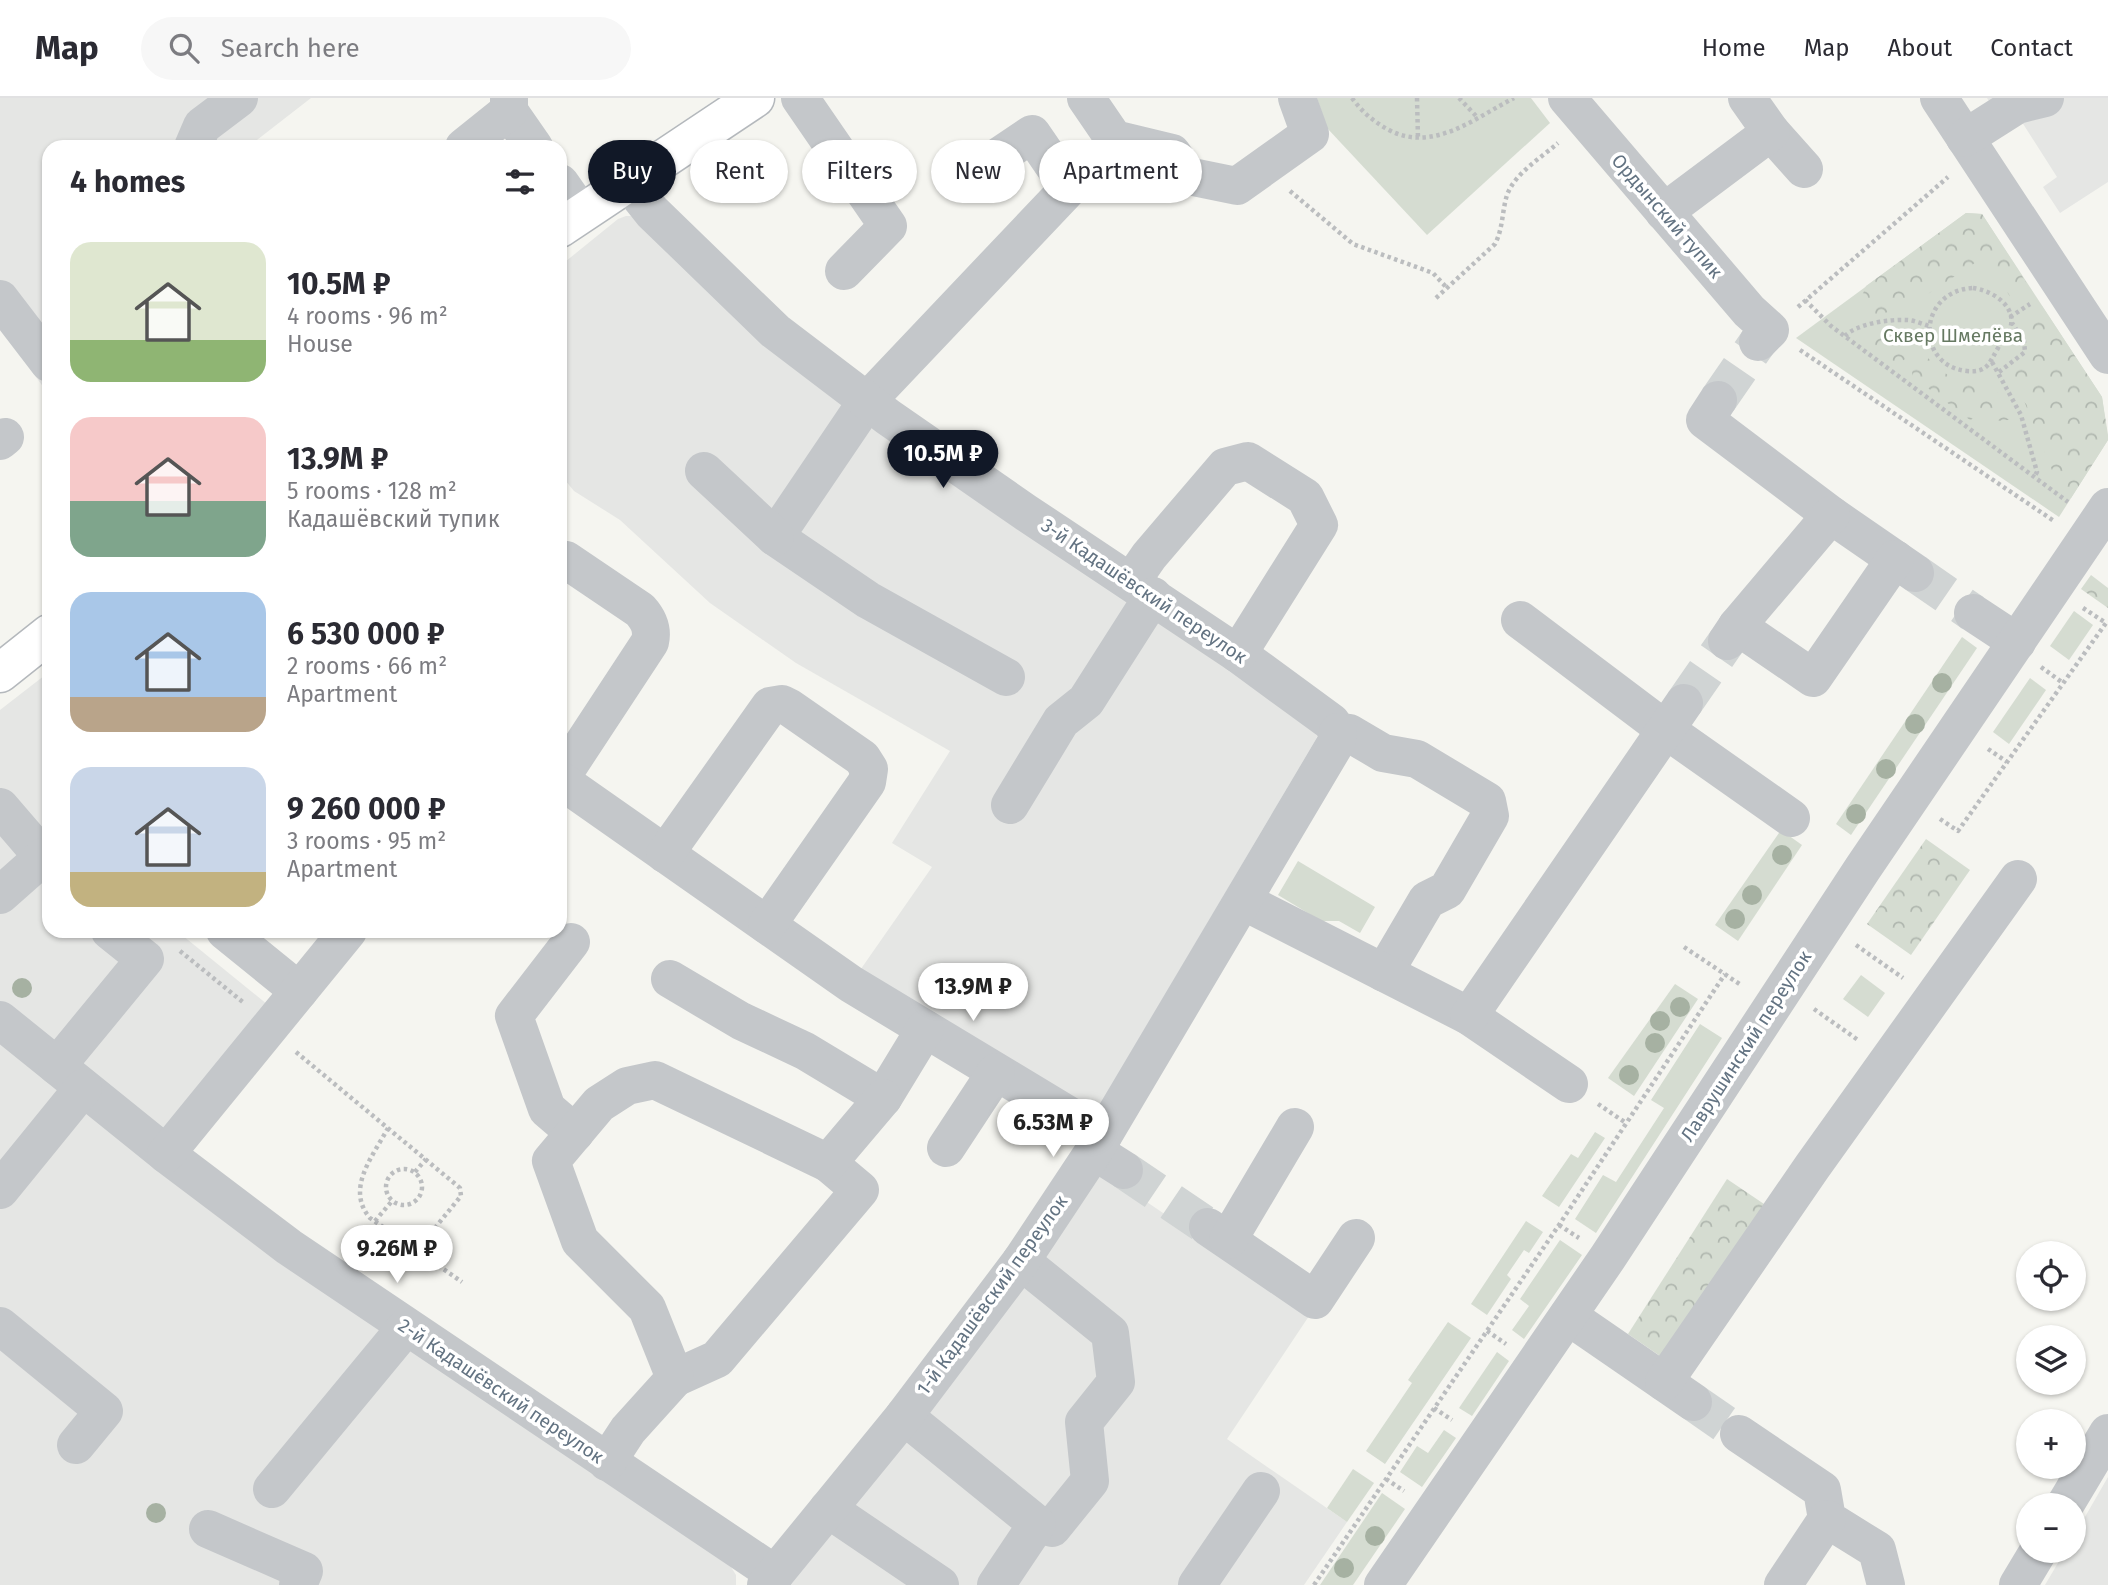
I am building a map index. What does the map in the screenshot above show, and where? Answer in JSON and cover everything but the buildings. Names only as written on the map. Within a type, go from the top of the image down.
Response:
[{"type":"main road","points":[[676,150],[755,98]]},
{"type":"main road","points":[[567,208],[588,199]]},
{"type":"main road","points":[[0,673],[42,640]]},
{"type":"street","points":[[195,140],[202,125],[239,98]]},
{"type":"street","points":[[800,98],[888,226],[844,271]]},
{"type":"street","points":[[1086,98],[1114,139],[1172,153],[1188,176],[1237,186],[1310,134],[1297,98]]},
{"type":"street","points":[[1939,98],[1961,154],[2108,355]]},
{"type":"street","points":[[1961,154],[2017,105],[2045,98]]},
{"type":"street","points":[[1730,103],[1771,132],[1804,169]]},
{"type":"street","points":[[471,140],[509,104],[530,140]]},
{"type":"street","name":"Ордынский тупик","points":[[1576,109],[1749,311],[1764,336]]},
{"type":"street","points":[[1664,212],[1771,132]]},
{"type":"street","points":[[775,537],[867,401],[1069,188],[1032,134],[1023,140]]},
{"type":"street","name":"3-й Кадашёвский переулок","points":[[645,203],[775,331],[867,401],[999,494],[1238,654],[1331,722],[1338,732]]},
{"type":"street","points":[[0,299],[42,354]]},
{"type":"street","points":[[1718,400],[1705,419],[1831,515],[1905,566],[1813,678],[1732,634],[1831,515]]},
{"type":"street","points":[[1010,805],[1061,721],[1086,701],[1142,589],[1149,556],[1225,467],[1248,461],[1305,497],[1319,525],[1238,654]]},
{"type":"street","points":[[704,471],[775,537],[868,600],[1006,677]]},
{"type":"street","name":"Лаврушинский переулок","points":[[1383,1585],[1568,1317],[1826,925],[2097,524]]},
{"type":"street","points":[[567,561],[640,610],[648,618],[652,635],[567,769]]},
{"type":"street","points":[[1973,613],[2017,642]]},
{"type":"street","points":[[1520,620],[1675,716],[1791,818]]},
{"type":"street","points":[[665,854],[770,706],[782,704],[821,729],[862,758],[869,769],[869,775],[867,782],[767,925]]},
{"type":"street","points":[[1469,1016],[1675,716]]},
{"type":"street","points":[[1338,732],[1349,733],[1383,753],[1417,759],[1487,800],[1490,816],[1447,890],[1427,900],[1384,973]]},
{"type":"street","name":"1-й Кадашёвский переулок","points":[[770,1579],[904,1416],[1107,1152],[1243,901],[1337,741],[1338,732]]},
{"type":"street","points":[[567,785],[851,984],[996,1072],[1107,1152]]},
{"type":"street","points":[[0,807],[42,853]]},
{"type":"street","points":[[0,895],[42,860]]},
{"type":"street","points":[[1568,1317],[1678,1392],[1812,1167],[2018,879]]},
{"type":"street","points":[[1243,901],[1469,1016],[1583,1094]]},
{"type":"street","points":[[0,1191],[145,959],[119,938]]},
{"type":"street","points":[[234,938],[299,991]]},
{"type":"street","points":[[166,1154],[261,1020],[299,991],[342,938]]},
{"type":"street","points":[[571,942],[514,1016],[547,1109],[575,1133]]},
{"type":"street","points":[[670,979],[741,1021],[805,1051],[883,1098]]},
{"type":"street","name":"2-й Кадашёвский переулок","points":[[0,1020],[166,1154],[289,1247],[607,1462],[770,1579]]},
{"type":"street","points":[[828,1164],[883,1098],[925,1029]]},
{"type":"street","points":[[946,1148],[996,1072]]},
{"type":"street","points":[[607,1462],[628,1430],[675,1378],[717,1359],[860,1190],[828,1164],[655,1080],[627,1086],[599,1104],[551,1161],[580,1241],[647,1308],[675,1378]]},
{"type":"street","points":[[1295,1127],[1218,1234],[1315,1300],[1356,1238]]},
{"type":"street","points":[[904,1416],[1037,1524],[1052,1528],[1090,1481],[1084,1422],[1116,1382],[1110,1333],[1021,1261]]},
{"type":"street","points":[[0,1326],[104,1411],[76,1445]]},
{"type":"street","points":[[272,1489],[406,1327]]},
{"type":"street","points":[[2072,1493],[2108,1433]]},
{"type":"street","points":[[1740,1434],[1822,1490],[1827,1519],[1783,1585]]},
{"type":"street","points":[[1197,1585],[1261,1491]]},
{"type":"street","points":[[828,1509],[940,1585]]},
{"type":"street","points":[[1827,1519],[1877,1550],[1886,1585]]},
{"type":"street","points":[[996,1585],[1037,1524]]},
{"type":"street","points":[[208,1529],[304,1571],[298,1585]]},
{"type":"street","points":[[2018,1585],[2031,1563]]},
{"type":"path","points":[[1352,98],[1368,117],[1382,127],[1396,134],[1419,139],[1439,136],[1514,98]]},
{"type":"path","points":[[1417,98],[1419,139]]},
{"type":"path","points":[[1459,98],[1478,118]]},
{"type":"path","points":[[1436,298],[1495,244],[1500,233],[1507,196],[1514,183],[1576,109]]},
{"type":"path","points":[[1961,154],[1764,336],[2097,524]]},
{"type":"path","points":[[1264,168],[1353,244],[1433,273],[1447,288]]},
{"type":"path","points":[[1999,372],[2025,352],[2024,341],[2011,320],[2003,304],[1993,294],[1966,288],[1952,292],[1940,300],[1933,312],[1929,334],[1934,349],[1950,366],[1964,371],[1980,371],[1992,362],[2009,332],[2011,320],[2031,303]]},
{"type":"path","points":[[1805,300],[1845,336],[2097,524]]},
{"type":"path","points":[[1845,336],[1851,330],[1870,324],[1907,320],[1929,326]]},
{"type":"path","points":[[1992,362],[2021,415],[2037,472],[2034,477]]},
{"type":"path","points":[[1911,798],[1958,831],[2106,624],[2108,625]]},
{"type":"path","points":[[1826,925],[1932,999]]},
{"type":"path","points":[[145,959],[170,943],[459,1186],[462,1193],[416,1251]]},
{"type":"path","points":[[1684,947],[1725,974],[1778,998],[1888,1062]]},
{"type":"path","points":[[1314,1585],[1552,1236],[1725,974]]},
{"type":"path","points":[[1583,1094],[1626,1123]]},
{"type":"path","points":[[388,1128],[360,1185],[361,1205],[375,1221],[462,1282]]},
{"type":"path","points":[[415,1172],[426,1159]]},
{"type":"path","points":[[403,1169],[415,1172],[422,1183],[420,1196],[410,1205],[392,1201],[386,1190],[392,1173],[403,1169]]},
{"type":"path","points":[[375,1221],[392,1201]]},
{"type":"shaded area","points":[[0,98],[311,98],[257,140],[42,140],[42,385],[0,327]]},
{"type":"shaded area","points":[[1987,98],[2108,98],[2108,182],[2060,213],[2043,187],[2057,177],[2020,119],[2006,127]]},
{"type":"shaded area","points":[[631,216],[1311,718],[1318,734],[1316,739],[1093,1117],[856,976],[932,867],[892,843],[950,751],[796,663],[710,603],[620,520],[574,491],[567,482],[567,260],[618,219]]},
{"type":"shaded area","points":[[42,677],[42,938],[186,938],[268,1005],[162,1136],[0,1007],[0,710]]},
{"type":"shaded area","points":[[0,1041],[731,1567],[736,1575],[736,1585],[0,1585]]},
{"type":"shaded area","points":[[1095,1167],[1311,1313],[1227,1439],[1347,1522],[1304,1585],[788,1585]]},
{"type":"shaded area","points":[[2108,1477],[2108,1585],[2045,1585],[2058,1563],[2086,1563],[2086,1515]]},
{"type":"green space","points":[[1317,98],[1531,98],[1550,123],[1427,235],[1327,128]]},
{"type":"green space","name":"Сквер Шмелёва","points":[[1966,213],[1982,214],[2102,397],[2108,440],[2059,517],[1796,338]]},
{"type":"green space","points":[[1966,213],[1982,214],[2033,293],[2015,304],[1984,257],[1908,307],[1861,319],[1860,301],[1866,286]]},
{"type":"green space","points":[[2042,306],[2102,397],[2108,435],[2108,440],[2071,498],[2060,490],[2012,371],[2044,349],[2023,318]]},
{"type":"green space","points":[[1872,330],[1907,333],[1920,350],[1897,364],[1865,339]]},
{"type":"green space","points":[[1922,353],[1957,383],[1980,383],[1992,387],[2001,396],[2014,419],[2001,421],[1979,416],[1970,420],[1912,376],[1913,363]]},
{"type":"green space","points":[[2091,575],[2108,588],[2108,608],[2081,589]]},
{"type":"green space","points":[[2074,611],[2093,625],[2069,660],[2050,646]]},
{"type":"green space","points":[[1962,637],[1977,648],[1851,835],[1836,824]]},
{"type":"green space","points":[[2030,678],[2046,690],[2009,744],[1993,732]]},
{"type":"green space","points":[[1781,830],[1802,845],[1738,941],[1715,925]]},
{"type":"green space","points":[[1926,839],[1970,870],[1911,955],[1867,924]]},
{"type":"green space","points":[[1298,861],[1375,907],[1360,933],[1339,921],[1321,921],[1278,895]]},
{"type":"green space","points":[[1861,975],[1885,993],[1868,1017],[1843,999]]},
{"type":"green space","points":[[1675,984],[1698,999],[1634,1096],[1608,1078]]},
{"type":"green space","points":[[1700,1024],[1722,1038],[1596,1233],[1575,1219],[1603,1175],[1616,1182],[1664,1108],[1651,1100]]},
{"type":"green space","points":[[1595,1132],[1605,1138],[1559,1207],[1542,1196],[1571,1154],[1578,1158]]},
{"type":"green space","points":[[1727,1179],[1767,1206],[1663,1358],[1628,1334]]},
{"type":"green space","points":[[1526,1221],[1543,1232],[1529,1253],[1524,1250],[1507,1275],[1511,1279],[1487,1315],[1471,1304]]},
{"type":"green space","points":[[1560,1240],[1582,1255],[1524,1339],[1512,1330],[1529,1306],[1520,1299]]},
{"type":"green space","points":[[1448,1322],[1471,1338],[1385,1464],[1366,1451],[1412,1383],[1408,1380]]},
{"type":"green space","points":[[1497,1352],[1509,1361],[1472,1416],[1459,1408]]},
{"type":"green space","points":[[1444,1430],[1456,1438],[1422,1487],[1400,1472],[1417,1446],[1428,1453]]},
{"type":"green space","points":[[1353,1469],[1374,1483],[1347,1522],[1327,1508]]},
{"type":"green space","points":[[1382,1493],[1405,1509],[1353,1585],[1320,1585]]},
{"type":"tunnel","points":[[1718,400],[1758,342]]},
{"type":"tunnel","points":[[1915,573],[1973,613]]},
{"type":"tunnel","points":[[1684,703],[1727,641]]},
{"type":"tunnel","points":[[1124,1170],[1208,1227]]},
{"type":"tunnel","points":[[1693,1402],[1739,1434]]}]
